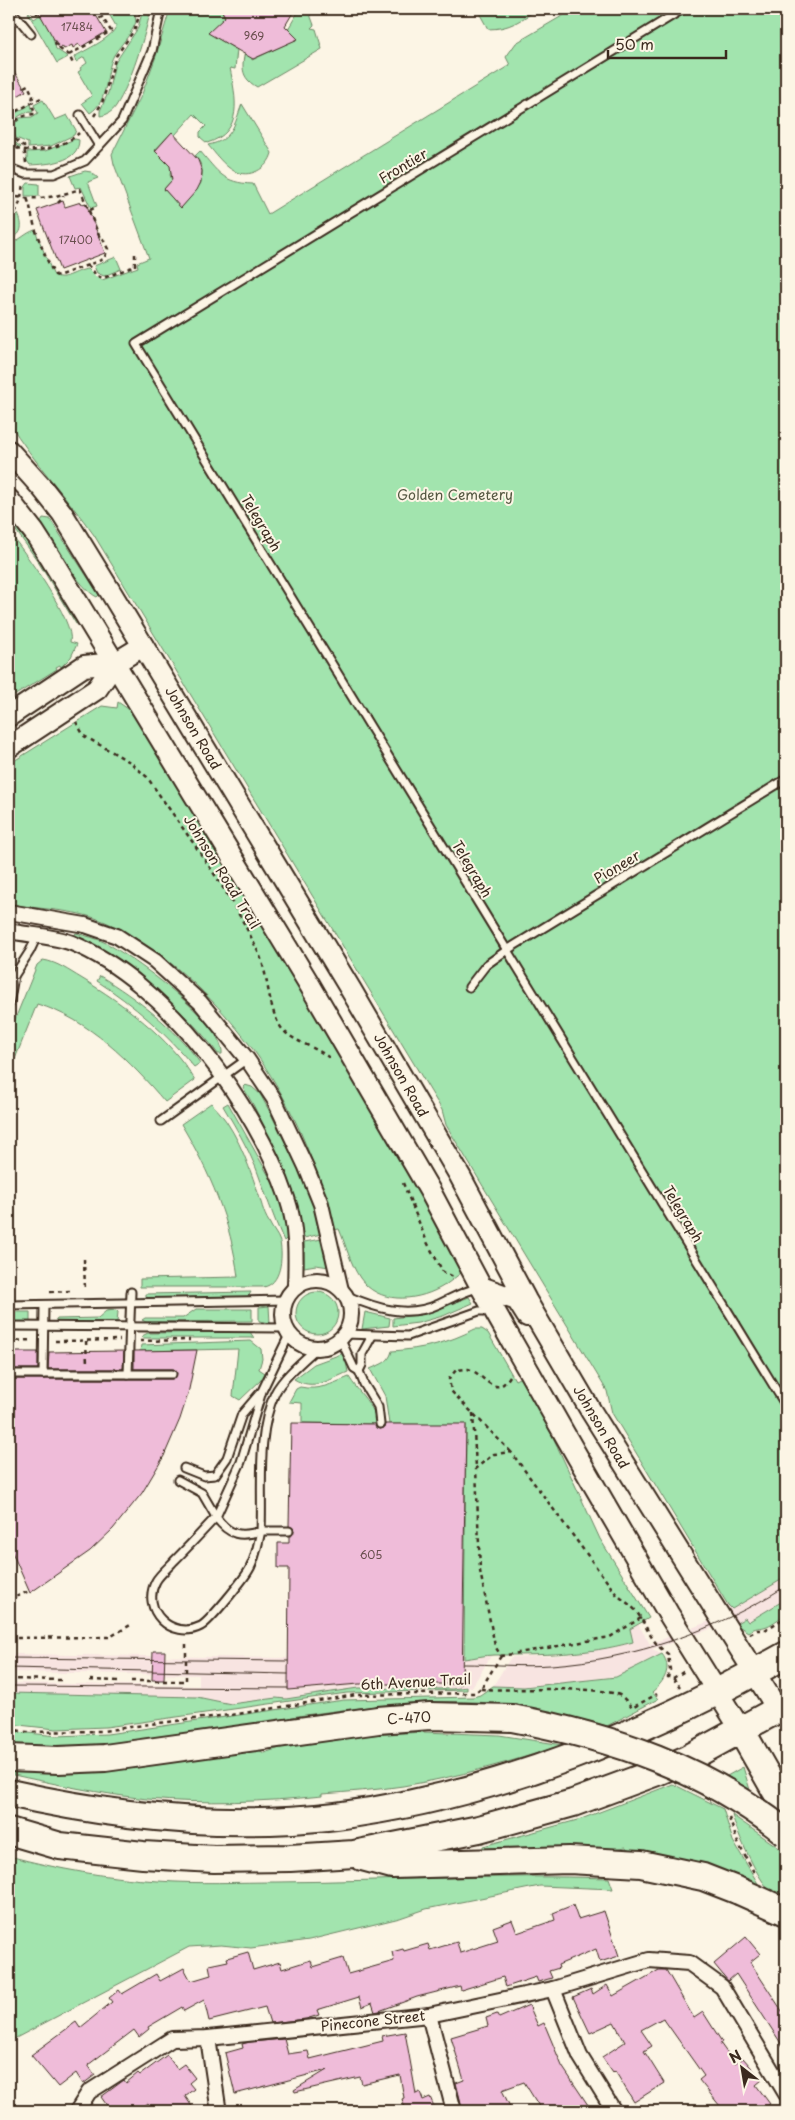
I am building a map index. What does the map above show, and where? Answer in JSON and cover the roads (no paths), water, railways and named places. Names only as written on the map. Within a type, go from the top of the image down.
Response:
[{"type":"highway","points":[[9,1793],[60,1804],[156,1818],[228,1820],[300,1819],[336,1816],[408,1804],[444,1796],[536,1769],[600,1746],[717,1692],[786,1655]]},
{"type":"highway","points":[[9,1831],[60,1846],[143,1854],[233,1858],[290,1858],[354,1854],[479,1829],[573,1803],[657,1772],[741,1730],[783,1713]]},
{"type":"highway","name":"C-470","points":[[9,1758],[58,1760],[105,1758],[378,1720],[430,1716],[512,1718],[592,1735],[667,1762],[708,1781],[770,1820],[786,1833]]},
{"type":"highway","points":[[741,1730],[786,1809]]},
{"type":"highway","points":[[354,1854],[392,1865],[569,1860],[641,1864],[748,1884],[786,1912]]},
{"type":"main road","name":"Johnson Road","points":[[9,451],[43,488],[62,514],[143,646],[351,990],[455,1168],[526,1300],[591,1412],[754,1673],[783,1713]]},
{"type":"main road","points":[[9,500],[39,540],[308,982],[430,1190],[481,1287],[668,1613],[741,1730]]},
{"type":"main road","points":[[9,747],[97,689],[115,664],[143,646]]},
{"type":"main road","points":[[9,716],[84,666],[115,664]]},
{"type":"main road","points":[[481,1287],[517,1300],[591,1412]]},
{"type":"street","points":[[9,912],[85,925],[117,936],[155,961],[200,1002],[247,1059],[274,1099],[321,1204],[343,1292],[351,1308],[351,1318],[342,1336],[327,1346],[318,1347],[301,1343],[288,1331],[284,1319],[286,1300],[295,1288],[304,1282],[315,1280],[325,1281],[343,1292]]},
{"type":"street","points":[[36,936],[41,918]]},
{"type":"street","points":[[9,931],[71,943],[114,966],[153,998],[192,1036],[222,1077],[264,1144],[287,1199],[296,1246],[295,1288]]},
{"type":"street","name":"Pinecone Street","points":[[77,2111],[90,2092],[172,2039],[208,2038],[429,2015],[553,1989],[649,1960],[689,1964],[722,1987],[786,2094]]},
{"type":"street","points":[[553,1989],[580,2056],[614,2111]]},
{"type":"street","points":[[429,2015],[454,2111]]},
{"type":"street","points":[[208,2038],[220,2111]]},
{"type":"lane","points":[[9,168],[25,174],[54,174],[85,161],[122,121],[152,52],[161,9]]},
{"type":"lane","name":"Frontier","points":[[136,344],[683,9]]},
{"type":"lane","points":[[9,22],[17,17],[31,34]]},
{"type":"lane","points":[[80,115],[99,146]]},
{"type":"lane","name":"Telegraph","points":[[136,344],[786,1406]]},
{"type":"lane","name":"Pioneer","points":[[469,987],[486,965],[507,950],[786,779]]},
{"type":"lane","points":[[9,1005],[12,978],[30,951],[36,936]]},
{"type":"lane","points":[[161,1122],[247,1059]]},
{"type":"lane","points":[[343,1292],[371,1306],[407,1313],[437,1305],[468,1290],[481,1287]]},
{"type":"lane","points":[[128,1374],[131,1292]]},
{"type":"lane","points":[[9,1305],[286,1300]]},
{"type":"lane","points":[[44,1305],[44,1374]]},
{"type":"lane","points":[[380,1424],[378,1407],[364,1384],[359,1371],[354,1368],[342,1336],[408,1336],[479,1312],[489,1311],[498,1317]]},
{"type":"lane","points":[[9,1326],[288,1331],[262,1390],[241,1462],[216,1517],[155,1582],[152,1598],[154,1610],[162,1621],[180,1630],[193,1629],[209,1619],[250,1568],[262,1531],[261,1452],[273,1400],[276,1392],[300,1363],[318,1347]]},
{"type":"lane","points":[[359,1371],[362,1365],[362,1354],[372,1336]]},
{"type":"lane","points":[[9,1374],[172,1374]]},
{"type":"lane","points":[[184,1468],[204,1476],[215,1475],[227,1458],[242,1414],[262,1390]]},
{"type":"lane","points":[[178,1480],[202,1492],[223,1527],[245,1536],[262,1531],[289,1531]]},
{"type":"tram line","points":[[463,1664],[551,1665],[582,1662],[644,1649],[703,1629],[759,1602],[786,1586]]},
{"type":"tram line","points":[[9,1658],[288,1661]]},
{"type":"tram line","points":[[9,1668],[288,1674]]},
{"type":"tram line","points":[[9,1686],[288,1688]]},
{"type":"park label","name":"Golden Cemetery","points":[[455,495]]}]
